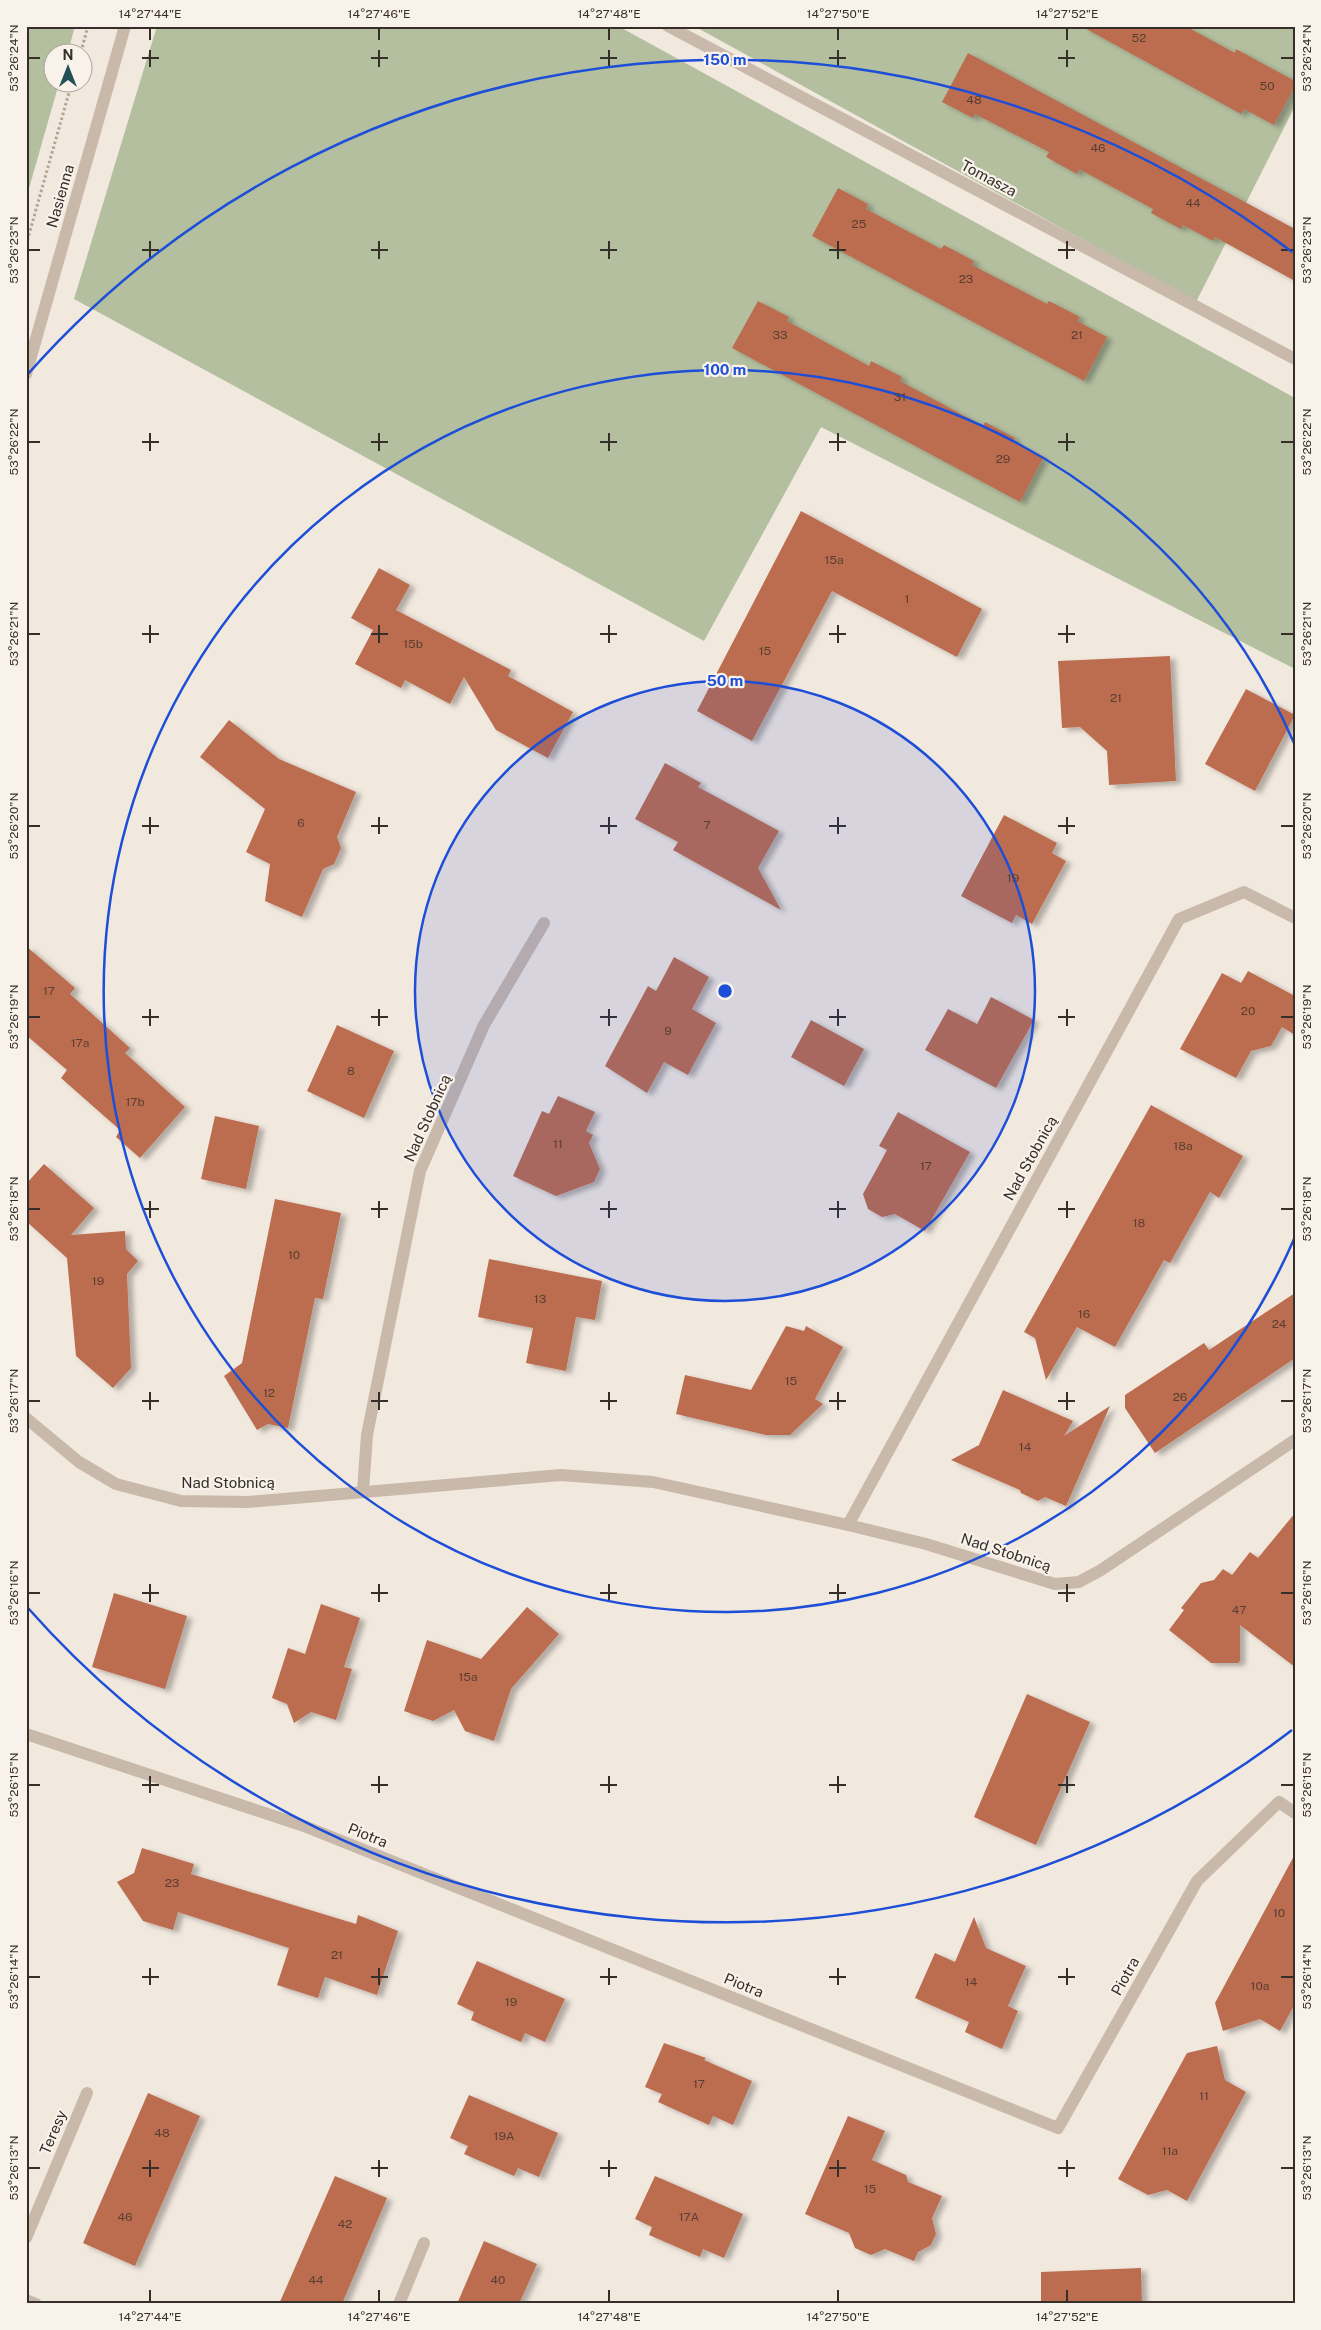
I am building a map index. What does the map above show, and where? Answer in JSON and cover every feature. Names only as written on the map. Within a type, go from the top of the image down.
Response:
[{"type":"street","name":"Nasienna","points":[[26,374],[125,26]]},
{"type":"street","name":"Tomasza","points":[[668,26],[1295,359]]},
{"type":"street","name":"Nad Stobnicą","points":[[848,1525],[1179,920],[1244,892],[1295,918]]},
{"type":"street","name":"Nad Stobnicą","points":[[363,1491],[367,1435],[420,1171],[484,1025],[544,923]]},
{"type":"street","name":"Nad Stobnicą","points":[[26,1418],[78,1462],[116,1484],[181,1501],[248,1502],[560,1475],[652,1482],[926,1544],[1055,1584],[1079,1582],[1101,1570],[1295,1440]]},
{"type":"street","name":"Piotra","points":[[26,1734],[304,1826],[1058,2128],[1197,1881],[1279,1802],[1295,1812]]},
{"type":"street","name":"Teresy","points":[[26,2238],[87,2093]]},
{"type":"street","points":[[399,2304],[424,2243]]},
{"type":"street","points":[[26,2300],[36,2304]]},
{"type":"path","points":[[84,42],[88,26]]},
{"type":"path","points":[[26,245],[69,92]]},
{"type":"green space","points":[[26,26],[75,26],[71,42],[42,42],[42,92],[56,92],[26,199]]},
{"type":"green space","points":[[157,26],[618,26],[1295,398],[1295,669],[821,427],[704,641],[74,299]]},
{"type":"green space","points":[[694,26],[1290,26],[1295,28],[1295,106],[1196,302]]},
{"type":"building","points":[[1081,26],[1185,26],[1235,53],[1236,49],[1295,81],[1295,86],[1274,125],[1244,109],[1241,114]]},
{"type":"building","points":[[968,53],[1295,229],[1295,281],[1215,237],[1213,241],[1183,225],[1181,229],[1151,213],[1153,209],[1079,169],[1077,174],[1046,157],[1049,152],[975,114],[973,118],[942,102]]},
{"type":"building","points":[[838,188],[868,204],[866,209],[941,249],[944,245],[974,261],[972,265],[1047,304],[1049,301],[1080,317],[1077,321],[1107,337],[1084,381],[812,236]]},
{"type":"building","points":[[758,301],[789,317],[787,321],[869,366],[871,361],[902,377],[900,381],[983,426],[985,422],[1015,438],[1013,442],[1043,458],[1020,502],[732,348]]},
{"type":"building","points":[[801,511],[982,609],[957,657],[832,591],[752,741],[697,711]]},
{"type":"building","points":[[379,568],[410,585],[396,610],[511,670],[508,676],[573,712],[548,758],[496,730],[464,677],[450,704],[405,680],[401,688],[355,664],[373,630],[351,618]]},
{"type":"building","points":[[1170,656],[1176,781],[1109,785],[1107,751],[1080,727],[1062,728],[1058,661]]},
{"type":"building","points":[[1246,689],[1295,715],[1255,791],[1205,764]]},
{"type":"building","points":[[229,720],[279,759],[356,792],[337,837],[341,848],[334,864],[323,869],[302,917],[265,901],[270,864],[246,852],[265,809],[200,757]]},
{"type":"building","points":[[665,763],[701,783],[698,787],[779,831],[758,868],[781,910],[673,850],[678,842],[635,819]]},
{"type":"building","points":[[1004,815],[1057,843],[1052,853],[1066,861],[1032,924],[1016,915],[1012,923],[961,896]]},
{"type":"building","points":[[26,946],[75,988],[70,994],[130,1048],[125,1053],[185,1107],[140,1158],[116,1137],[120,1130],[61,1078],[67,1070],[26,1035]]},
{"type":"building","points":[[674,957],[709,977],[692,1009],[716,1023],[688,1075],[664,1062],[647,1093],[605,1066],[648,986],[656,991]]},
{"type":"building","points":[[1248,971],[1295,996],[1295,1035],[1282,1027],[1271,1046],[1251,1051],[1236,1078],[1180,1049],[1222,973],[1241,983]]},
{"type":"building","points":[[991,997],[1034,1020],[996,1088],[925,1050],[948,1009],[977,1024]]},
{"type":"building","points":[[811,1020],[864,1049],[844,1086],[791,1057]]},
{"type":"building","points":[[337,1025],[394,1051],[364,1118],[307,1091]]},
{"type":"building","points":[[558,1096],[595,1112],[586,1131],[593,1135],[589,1143],[600,1169],[594,1182],[556,1196],[513,1176],[542,1111],[549,1114]]},
{"type":"building","points":[[1151,1105],[1243,1156],[1219,1198],[1210,1192],[1170,1263],[1164,1260],[1115,1347],[1077,1327],[1046,1380],[1035,1338],[1024,1332]]},
{"type":"building","points":[[898,1112],[970,1152],[925,1231],[895,1214],[882,1217],[868,1209],[863,1194],[887,1150],[879,1146]]},
{"type":"building","points":[[215,1116],[259,1126],[246,1189],[201,1179]]},
{"type":"building","points":[[44,1164],[94,1208],[71,1235],[125,1231],[126,1249],[138,1261],[127,1274],[131,1368],[113,1388],[76,1356],[67,1258],[26,1221],[26,1184]]},
{"type":"building","points":[[275,1199],[341,1213],[323,1299],[315,1298],[288,1428],[268,1424],[257,1430],[224,1376],[242,1363]]},
{"type":"building","points":[[489,1259],[602,1281],[595,1320],[576,1317],[566,1371],[526,1363],[533,1328],[478,1317]]},
{"type":"building","points":[[1295,1293],[1295,1358],[1155,1453],[1125,1408],[1125,1395],[1204,1343],[1209,1350]]},
{"type":"building","points":[[786,1326],[804,1331],[806,1326],[843,1347],[815,1399],[823,1404],[790,1435],[766,1435],[676,1414],[685,1375],[751,1390]]},
{"type":"building","points":[[1003,1390],[1073,1421],[1064,1436],[1110,1406],[1066,1506],[1045,1497],[1038,1501],[1021,1493],[1020,1490],[951,1460],[979,1445]]},
{"type":"building","points":[[1295,1513],[1295,1667],[1240,1625],[1240,1661],[1238,1663],[1211,1663],[1169,1630],[1184,1610],[1181,1608],[1201,1583],[1214,1580],[1223,1569],[1232,1575],[1250,1552],[1258,1558]]},
{"type":"building","points":[[114,1593],[187,1616],[165,1689],[92,1667]]},
{"type":"building","points":[[321,1604],[360,1618],[344,1667],[352,1669],[336,1720],[311,1712],[294,1723],[287,1704],[272,1698],[288,1648],[305,1654]]},
{"type":"building","points":[[527,1607],[559,1634],[511,1689],[494,1741],[465,1731],[454,1710],[433,1721],[404,1711],[427,1640],[481,1659]]},
{"type":"building","points":[[1027,1694],[1090,1722],[1036,1845],[974,1817]]},
{"type":"building","points":[[142,1848],[194,1864],[191,1874],[356,1924],[358,1915],[398,1931],[377,1995],[325,1977],[318,1998],[277,1985],[289,1948],[178,1912],[173,1930],[143,1921],[117,1882],[134,1873]]},
{"type":"building","points":[[1295,1854],[1295,2004],[1280,2031],[1260,2019],[1223,2031],[1215,2003]]},
{"type":"building","points":[[974,1917],[986,1948],[1026,1966],[1008,2006],[1018,2011],[1002,2049],[965,2032],[969,2022],[915,1998],[935,1953],[955,1962]]},
{"type":"building","points":[[477,1961],[565,1999],[545,2042],[525,2033],[521,2042],[471,2020],[474,2012],[457,2004]]},
{"type":"building","points":[[664,2043],[706,2058],[704,2060],[752,2081],[733,2125],[713,2116],[709,2125],[658,2102],[662,2094],[645,2087]]},
{"type":"building","points":[[1217,2046],[1225,2080],[1246,2092],[1187,2201],[1167,2190],[1148,2195],[1118,2179],[1187,2053]]},
{"type":"building","points":[[148,2093],[200,2116],[135,2266],[83,2243]]},
{"type":"building","points":[[469,2095],[558,2133],[539,2177],[518,2168],[514,2176],[464,2154],[468,2146],[450,2138]]},
{"type":"building","points":[[848,2116],[885,2131],[872,2160],[906,2175],[908,2182],[942,2196],[932,2218],[936,2234],[931,2245],[918,2252],[914,2261],[885,2249],[871,2255],[855,2248],[849,2233],[805,2214]]},
{"type":"building","points":[[335,2176],[387,2198],[342,2304],[279,2304]]},
{"type":"building","points":[[655,2176],[743,2214],[724,2258],[703,2249],[700,2257],[649,2235],[652,2227],[635,2219]]},
{"type":"building","points":[[484,2241],[537,2264],[519,2304],[457,2304]]},
{"type":"building","points":[[1141,2268],[1142,2304],[1041,2304],[1041,2272]]}]
